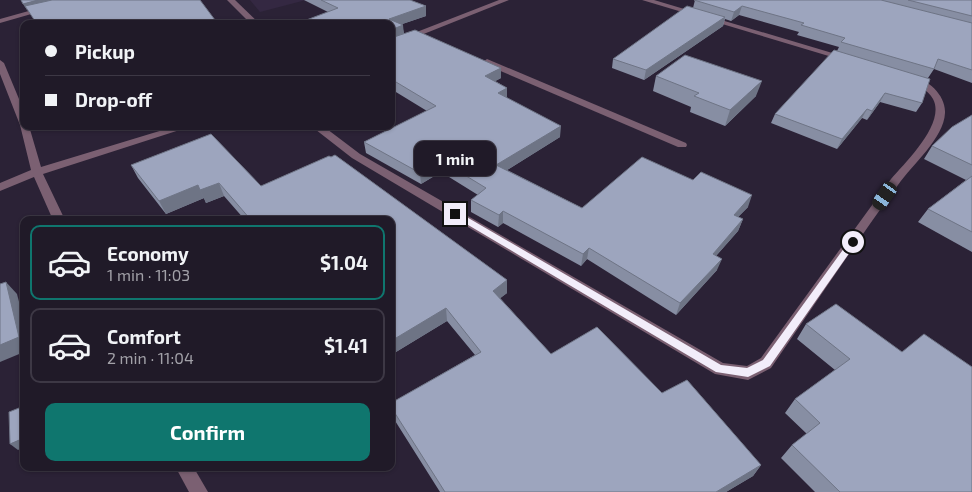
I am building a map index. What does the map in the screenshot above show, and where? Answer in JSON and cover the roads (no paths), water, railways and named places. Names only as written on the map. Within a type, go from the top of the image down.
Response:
[{"type":"street","points":[[0,22],[76,0]]},
{"type":"street","points":[[231,0],[252,20]]},
{"type":"street","points":[[395,44],[505,0]]},
{"type":"street","points":[[646,0],[854,60]]},
{"type":"street","points":[[420,34],[436,41]]},
{"type":"street","points":[[478,59],[682,145]]},
{"type":"street","points":[[0,63],[20,115]]},
{"type":"street","points":[[321,130],[356,156],[720,369],[748,373],[766,363],[895,181],[908,165],[944,130],[951,115],[951,103],[946,96],[924,83],[899,74]]},
{"type":"street","points":[[25,130],[37,172],[57,216]]},
{"type":"street","points":[[0,187],[37,172],[175,130]]},
{"type":"street","points":[[187,471],[199,492]]}]
